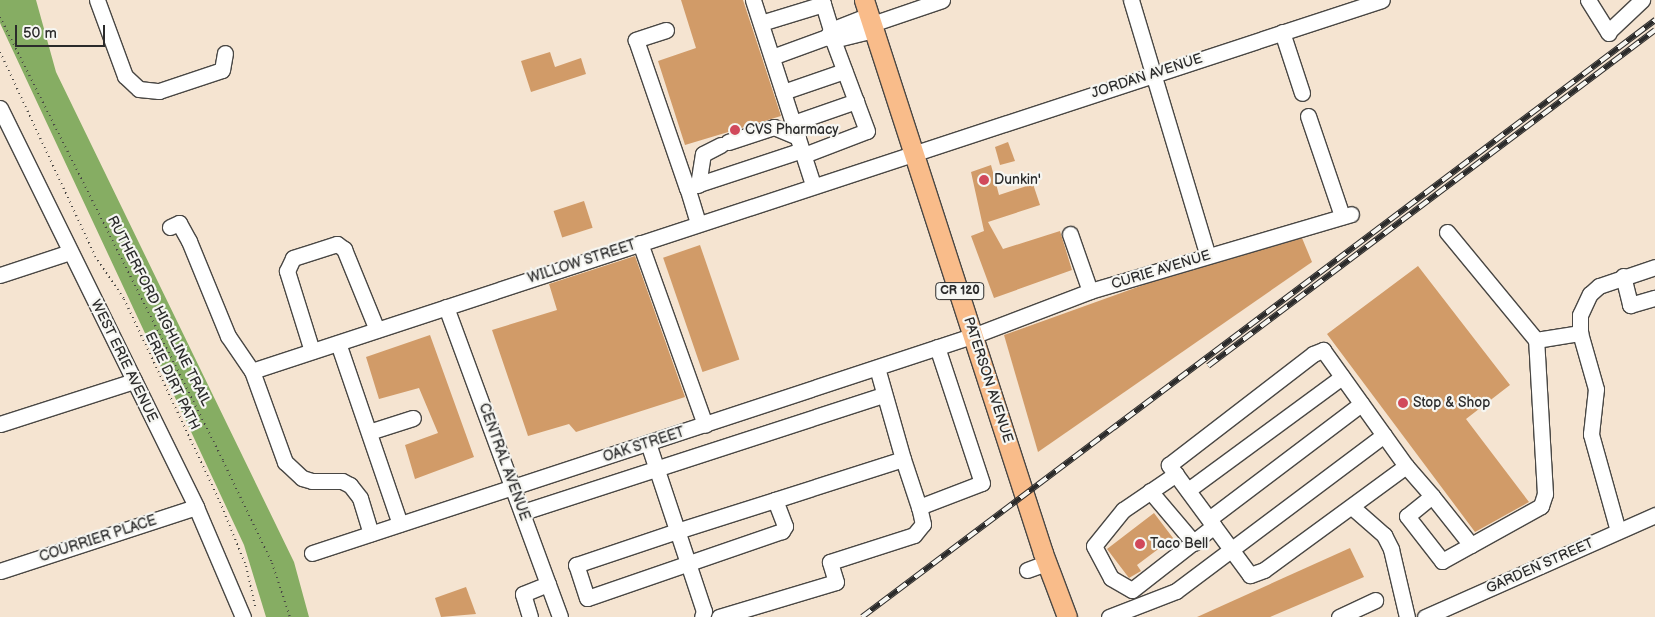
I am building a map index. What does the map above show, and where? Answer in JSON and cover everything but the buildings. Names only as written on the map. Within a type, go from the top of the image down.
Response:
[{"type":"main road","name":"PATERSON AVENUE","points":[[870,17],[975,335],[1046,563],[1066,617]]},
{"type":"street","points":[[97,0],[125,76],[139,89],[159,91],[222,70],[225,53]]},
{"type":"street","points":[[753,0],[814,185]]},
{"type":"street","points":[[772,57],[830,36],[870,17],[942,0]]},
{"type":"street","points":[[1131,0],[1208,256]]},
{"type":"street","name":"JORDAN AVENUE","points":[[913,152],[1382,0]]},
{"type":"street","points":[[1588,0],[1608,33],[1642,0]]},
{"type":"street","points":[[693,186],[703,154],[724,143],[774,127],[799,141],[867,130],[830,36],[822,2],[761,23]]},
{"type":"street","points":[[666,30],[636,40],[693,186],[698,224]]},
{"type":"street","points":[[1282,32],[1302,93]]},
{"type":"street","points":[[783,92],[844,70]]},
{"type":"street","points":[[693,186],[799,141],[856,100]]},
{"type":"street","name":"WEST ERIE AVENUE","points":[[0,108],[4,128],[70,252],[196,507],[242,617]]},
{"type":"street","name":"CURIE AVENUE","points":[[975,335],[1090,291],[1346,215],[1308,116]]},
{"type":"street","name":"WILLOW STREET","points":[[252,371],[913,152]]},
{"type":"street","points":[[170,227],[179,223],[228,336],[252,371],[285,462],[302,478],[312,481],[342,481],[350,484],[360,498],[371,534]]},
{"type":"street","points":[[1432,496],[1407,516],[1442,561],[1541,506],[1545,494],[1536,340],[1447,232]]},
{"type":"street","points":[[1070,234],[1090,291]]},
{"type":"street","points":[[640,243],[705,425]]},
{"type":"street","points":[[312,351],[287,271],[293,258],[337,244],[344,248],[377,330]]},
{"type":"street","points":[[0,275],[70,252]]},
{"type":"street","points":[[1618,531],[1591,434],[1596,389],[1580,333],[1580,316],[1590,294],[1610,280],[1655,268]]},
{"type":"street","points":[[1623,276],[1630,304],[1655,298]]},
{"type":"street","name":"CENTRAL AVENUE","points":[[446,307],[514,487],[560,617]]},
{"type":"street","points":[[1536,340],[1580,333]]},
{"type":"street","name":"OAK STREET","points":[[312,553],[975,335]]},
{"type":"street","points":[[338,343],[400,524]]},
{"type":"street","points":[[919,507],[982,483],[936,347]]},
{"type":"street","points":[[1406,466],[1264,570],[1250,575],[1169,465],[1313,354],[1323,350],[1406,466],[1472,545]]},
{"type":"street","points":[[719,617],[836,582],[830,562],[914,535],[923,524],[877,368]]},
{"type":"street","points":[[1188,490],[1342,376]]},
{"type":"street","points":[[0,424],[134,381]]},
{"type":"street","points":[[523,512],[884,395]]},
{"type":"street","points":[[1176,474],[1123,510],[1094,546],[1111,578],[1132,590],[1194,544],[1212,523],[1361,404]]},
{"type":"street","points":[[369,432],[413,418]]},
{"type":"street","points":[[1109,617],[1176,591],[1233,551],[1384,435]]},
{"type":"street","points":[[648,443],[704,611],[702,617]]},
{"type":"street","points":[[775,500],[785,526],[782,531],[587,598],[576,565],[677,531],[903,459]]},
{"type":"street","points":[[1150,491],[1194,544]]},
{"type":"street","name":"COURRIER PLACE","points":[[0,571],[196,507]]},
{"type":"street","points":[[1352,507],[1384,535],[1391,549],[1407,617]]},
{"type":"street","name":"GARDEN STREET","points":[[1425,617],[1655,515]]},
{"type":"street","points":[[1027,570],[1046,563]]},
{"type":"street","points":[[530,617],[523,594],[548,584]]},
{"type":"street","points":[[1339,617],[1375,600]]},
{"type":"path","name":"RUTHERFORD HIGHLINE TRAIL","points":[[0,17],[272,563],[290,617]]},
{"type":"path","name":"ERIE DIRT PATH","points":[[0,52],[95,256],[124,299],[220,502],[246,566],[257,617]]},
{"type":"green space","points":[[0,0],[36,0],[56,72],[294,562],[309,617],[266,617],[244,545],[0,23]]},
{"type":"railway","points":[[862,617],[1655,20]]},
{"type":"railway","points":[[1208,366],[1655,30]]},
{"type":"place","name":"CVS Pharmacy","points":[[735,130]]},
{"type":"place","name":"Dunkin'","points":[[984,180]]},
{"type":"place","name":"Stop & Shop","points":[[1403,403]]},
{"type":"place","name":"Taco Bell","points":[[1140,544]]}]
